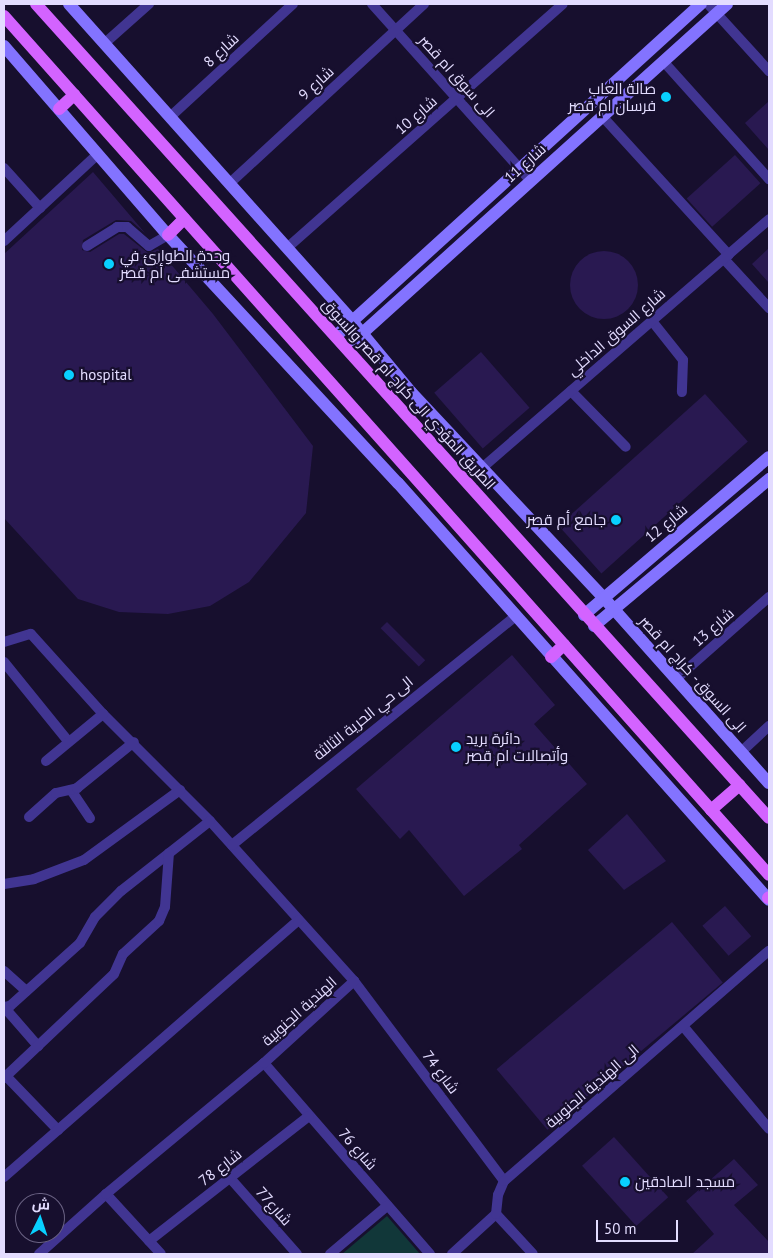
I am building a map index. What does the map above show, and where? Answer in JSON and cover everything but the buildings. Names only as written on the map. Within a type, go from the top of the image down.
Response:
[{"type":"main road","name":"الطريق المؤدي الى كراج ام قصر والسوق","points":[[36,4],[180,166],[337,335],[584,615],[769,818]]},
{"type":"main road","points":[[4,16],[769,875]]},
{"type":"main road","points":[[59,109],[74,95]]},
{"type":"main road","points":[[168,235],[184,220]]},
{"type":"main road","points":[[551,657],[564,645]]},
{"type":"main road","points":[[712,810],[740,785]]},
{"type":"street","name":"الى السوق - كراج ام قصر","points":[[69,4],[352,321],[412,392],[603,597],[769,783]]},
{"type":"street","points":[[105,44],[149,4]]},
{"type":"street","name":"شارع 8","points":[[170,117],[293,4]]},
{"type":"street","name":"الى سوق ام قصر","points":[[372,4],[530,180]]},
{"type":"street","name":"شارع 9","points":[[230,183],[424,4]]},
{"type":"street","name":"شارع 10","points":[[287,248],[458,99],[563,4]]},
{"type":"street","name":"شارع 11","points":[[337,335],[701,4]]},
{"type":"street","name":"شارع 11","points":[[347,347],[361,332],[662,61],[712,8],[726,4]]},
{"type":"street","points":[[712,8],[769,71]]},
{"type":"street","points":[[4,46],[168,235],[398,483],[515,617],[769,899]]},
{"type":"street","points":[[662,61],[769,179]]},
{"type":"street","points":[[602,116],[769,308]]},
{"type":"street","points":[[4,241],[98,154]]},
{"type":"street","points":[[4,168],[40,208]]},
{"type":"street","name":"شارع السوق الداخلي","points":[[482,468],[726,257],[767,225]]},
{"type":"street","points":[[87,246],[117,227],[127,227],[149,246],[168,235]]},
{"type":"street","points":[[652,321],[683,360],[682,392]]},
{"type":"street","points":[[571,391],[626,448]]},
{"type":"street","name":"شارع 12","points":[[584,615],[769,457]]},
{"type":"street","points":[[594,626],[769,479]]},
{"type":"street","name":"شارع 13","points":[[676,680],[769,597]]},
{"type":"street","name":"الى حي الحرية الثالثة","points":[[232,845],[515,617]]},
{"type":"street","name":"شارع 74","points":[[4,642],[32,634],[104,714],[134,742],[210,821],[354,981],[504,1181]]},
{"type":"street","points":[[4,662],[68,741]]},
{"type":"street","points":[[46,762],[68,741],[104,714]]},
{"type":"street","points":[[741,752],[769,726]]},
{"type":"street","points":[[30,816],[56,793],[71,790],[134,742]]},
{"type":"street","points":[[71,790],[90,818]]},
{"type":"street","points":[[4,884],[34,879],[84,860],[180,790]]},
{"type":"street","points":[[38,1046],[4,1007],[26,991],[80,943],[95,917],[121,891],[210,821]]},
{"type":"street","points":[[58,1130],[5,1077],[114,974],[123,954],[159,921],[165,906],[169,854]]},
{"type":"street","points":[[4,1177],[300,920]]},
{"type":"street","name":"الى الهندية الجنوبية","points":[[504,1181],[769,951]]},
{"type":"street","points":[[4,971],[26,991]]},
{"type":"street","name":"الهندية الجنوبية","points":[[39,1254],[106,1194],[264,1063],[354,981]]},
{"type":"street","points":[[683,1026],[769,1129]]},
{"type":"street","name":"شارع 76","points":[[264,1063],[430,1254]]},
{"type":"street","name":"شارع 78","points":[[149,1241],[309,1116]]},
{"type":"street","name":"شارع77","points":[[230,1178],[297,1254]]},
{"type":"street","points":[[452,1254],[496,1214],[498,1195],[504,1181]]},
{"type":"street","points":[[106,1194],[161,1254]]},
{"type":"street","points":[[330,1254],[387,1206]]},
{"type":"street","points":[[496,1214],[533,1254]]},
{"type":"green space","points":[[387,1216],[420,1254],[342,1254]]},
{"type":"place","name":"صالة العاب فرسان ام قصر","points":[[666,97]]},
{"type":"place","name":"وحدة الطوارئ في مستشفى أم قصر","points":[[109,264]]},
{"type":"place","name":"hospital","points":[[69,375]]},
{"type":"place","name":"جامع أم قصر","points":[[616,520]]},
{"type":"place","name":"دائرة بريد وأتصالات ام قصر","points":[[456,747]]},
{"type":"place","name":"مسجد الصادقين","points":[[625,1182]]}]
